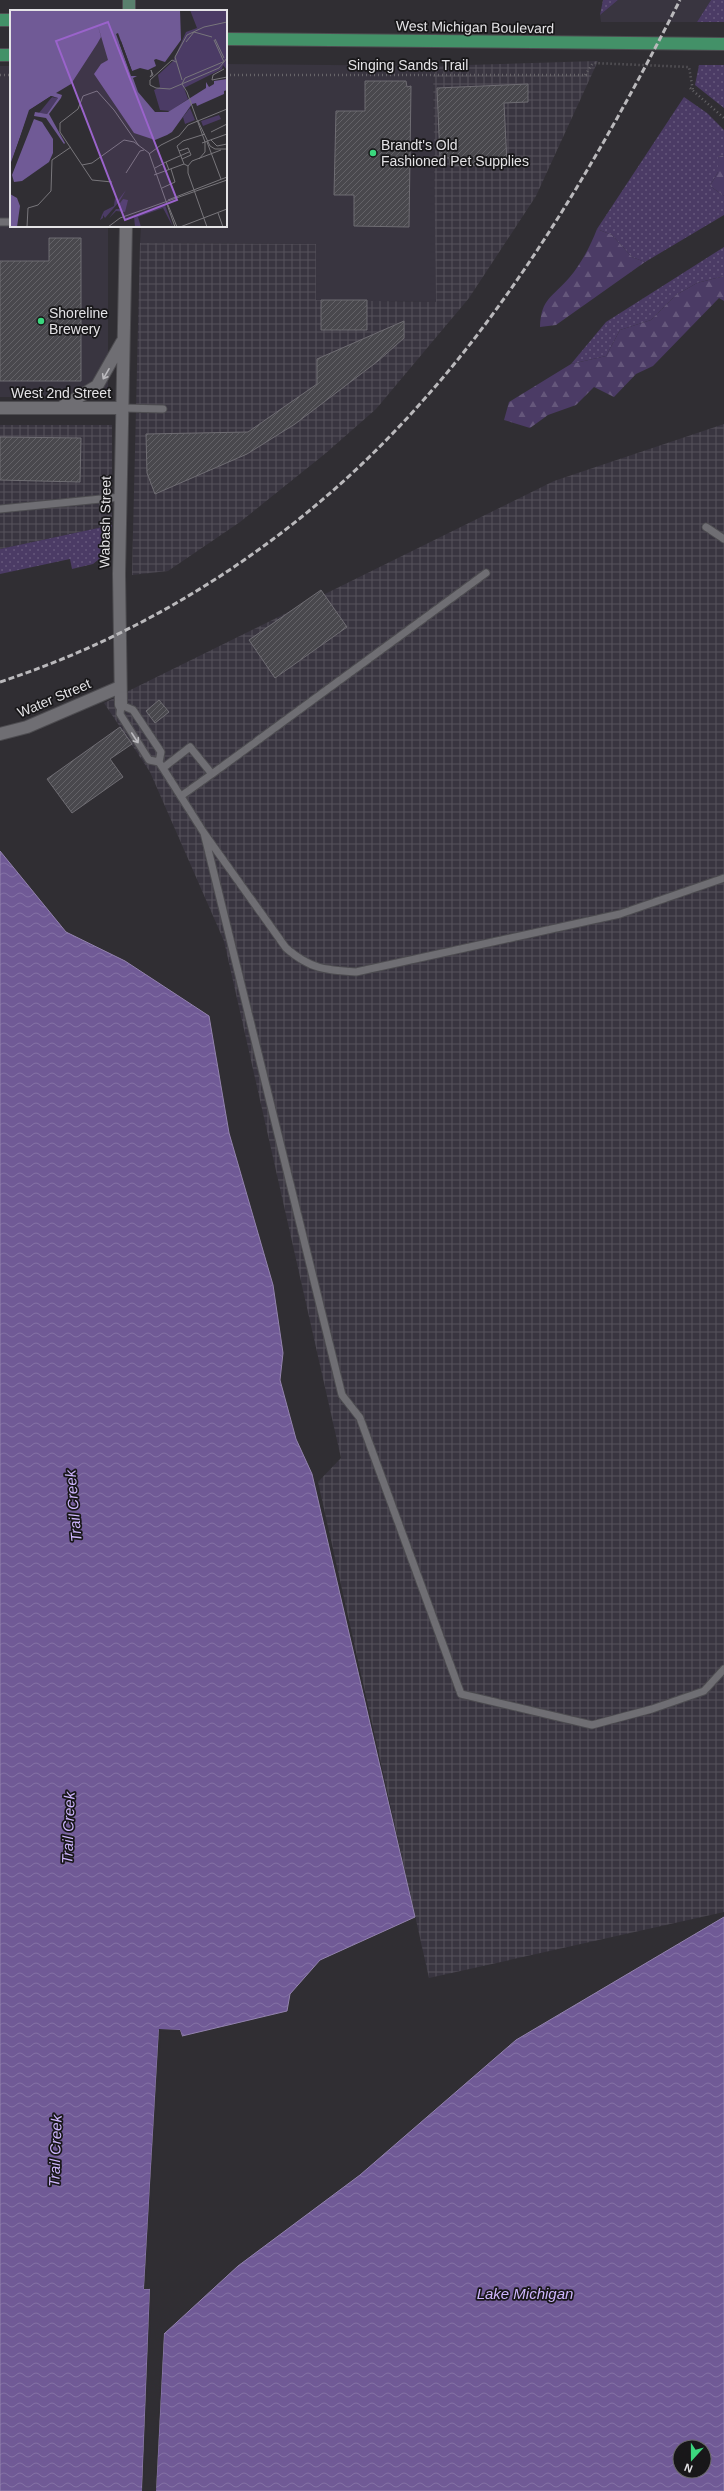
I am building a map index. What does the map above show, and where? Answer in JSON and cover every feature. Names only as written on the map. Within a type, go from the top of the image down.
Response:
[{"type":"main road","name":"West Michigan Boulevard","points":[[227,39],[724,44]]},
{"type":"main road","points":[[0,54],[10,55]]},
{"type":"street","name":"Wabash Street","points":[[121,705],[121,497],[126,227]]},
{"type":"street","name":"Wabash Street","points":[[61,407],[97,386],[124,339]]},
{"type":"street","name":"West 2nd Street","points":[[0,408],[123,408]]},
{"type":"street","name":"Water Street","points":[[0,734],[27,727],[120,686]]},
{"type":"lane","points":[[123,408],[162,409]]},
{"type":"lane","points":[[0,510],[121,497]]},
{"type":"lane","points":[[706,527],[724,538]]},
{"type":"lane","points":[[181,796],[486,573]]},
{"type":"lane","points":[[162,765],[149,760],[120,714],[121,705],[133,710],[144,726],[161,752],[162,765],[204,832],[286,948],[302,962],[328,970],[356,972],[620,914],[724,878]]},
{"type":"lane","points":[[162,765],[190,747],[212,774]]},
{"type":"lane","points":[[204,832],[342,1395],[360,1418],[461,1694],[592,1725],[652,1709],[704,1691],[724,1669]]},
{"type":"path","points":[[585,75],[593,63],[689,67],[693,91]]},
{"type":"path","name":"Singing Sands Trail","points":[[227,75],[590,75]]},
{"type":"path","points":[[690,88],[724,118]]},
{"type":"shaded area","points":[[618,0],[711,0],[697,22],[601,22],[600,15]]},
{"type":"shaded area","points":[[598,61],[536,196],[469,298],[376,409],[326,453],[240,522],[168,571],[132,575],[140,243],[316,244],[316,300],[436,302],[433,66]]},
{"type":"shaded area","points":[[227,64],[433,66],[437,302],[316,300],[316,244],[140,243],[141,227],[227,227]]},
{"type":"shaded area","points":[[0,66],[10,66],[10,227],[108,227],[108,397],[0,397]]},
{"type":"shaded area","points":[[724,424],[724,1912],[429,1978],[318,1482],[341,1458],[224,941],[150,772],[104,703],[554,481]]},
{"type":"shaded area","points":[[0,425],[112,425],[112,525],[0,549]]},
{"type":"green space","points":[[603,0],[618,0],[600,15]]},
{"type":"green space","points":[[711,0],[724,0],[724,22],[697,22]]},
{"type":"green space","points":[[699,65],[724,65],[724,108],[695,85]]},
{"type":"green space","points":[[684,97],[707,113],[724,130],[724,155],[718,157],[718,172],[710,186],[724,196],[724,215],[645,262],[632,257],[612,235],[597,229]]},
{"type":"green space","points":[[724,155],[724,196],[710,186],[718,172],[718,157]]},
{"type":"green space","points":[[597,229],[612,235],[632,257],[645,262],[556,325],[540,327],[545,304],[577,267],[588,249]]},
{"type":"green space","points":[[724,247],[724,276],[697,283],[676,295],[651,320],[620,330],[606,356],[571,364],[606,322]]},
{"type":"green space","points":[[724,276],[724,301],[719,298],[653,366],[636,374],[614,397],[594,387],[576,405],[548,415],[530,428],[504,420],[509,402],[571,364],[606,356],[620,330],[651,320],[676,295],[697,283]]},
{"type":"green space","points":[[112,525],[109,551],[93,564],[72,569],[70,559],[0,574],[0,549]]},
{"type":"water","points":[[0,851],[66,932],[125,961],[209,1016],[229,1133],[273,1285],[283,1353],[280,1380],[296,1439],[312,1474],[415,1917],[320,1960],[290,1994],[287,2011],[182,2036],[180,2030],[159,2030],[144,2289],[150,2289],[142,2488],[156,2488],[164,2334],[238,2266],[360,2175],[516,2040],[724,1917],[724,2491],[0,2491]]},
{"type":"pier","points":[[159,2029],[180,2030],[182,2036],[181,2038],[179,2032],[161,2031],[146,2287],[152,2289],[144,2487],[155,2486],[162,2334],[164,2332],[156,2491],[142,2491],[150,2289],[144,2289]]},
{"type":"building","name":"Brandt's Old Fashioned Pet Supplies","points":[[365,81],[406,81],[407,87],[411,86],[409,227],[354,226],[354,195],[334,195],[336,111],[365,111]]},
{"type":"building","points":[[528,84],[528,102],[504,103],[507,164],[450,166],[449,158],[440,158],[437,88]]},
{"type":"building","name":"Shoreline Brewery","points":[[49,238],[81,238],[81,381],[0,381],[0,261],[49,261]]},
{"type":"building","points":[[321,300],[367,300],[367,330],[321,330]]},
{"type":"building","points":[[404,321],[404,338],[378,361],[295,424],[247,454],[155,494],[147,473],[146,434],[248,432],[317,384],[317,359]]},
{"type":"building","points":[[0,437],[81,438],[80,482],[0,480]]},
{"type":"building","points":[[321,590],[347,627],[275,678],[249,640]]},
{"type":"building","points":[[159,700],[169,712],[155,723],[146,711]]},
{"type":"building","points":[[120,727],[132,744],[110,759],[123,777],[72,813],[47,779]]},
{"type":"railway","points":[[0,682],[60,660],[118,634],[174,605],[228,571],[279,534],[328,494],[375,451],[419,405],[457,360],[529,263],[594,159],[653,53],[680,0]]},
{"type":"place","name":"Brandt's Old Fashioned Pet Supplies","points":[[373,153]]},
{"type":"place","name":"Shoreline Brewery","points":[[41,321]]},
{"type":"water label","name":"Trail Creek","points":[[73,1506]]},
{"type":"water label","name":"Trail Creek","points":[[68,1828]]},
{"type":"water label","name":"Trail Creek","points":[[55,2151]]},
{"type":"water label","name":"Lake Michigan","points":[[525,2293]]}]
